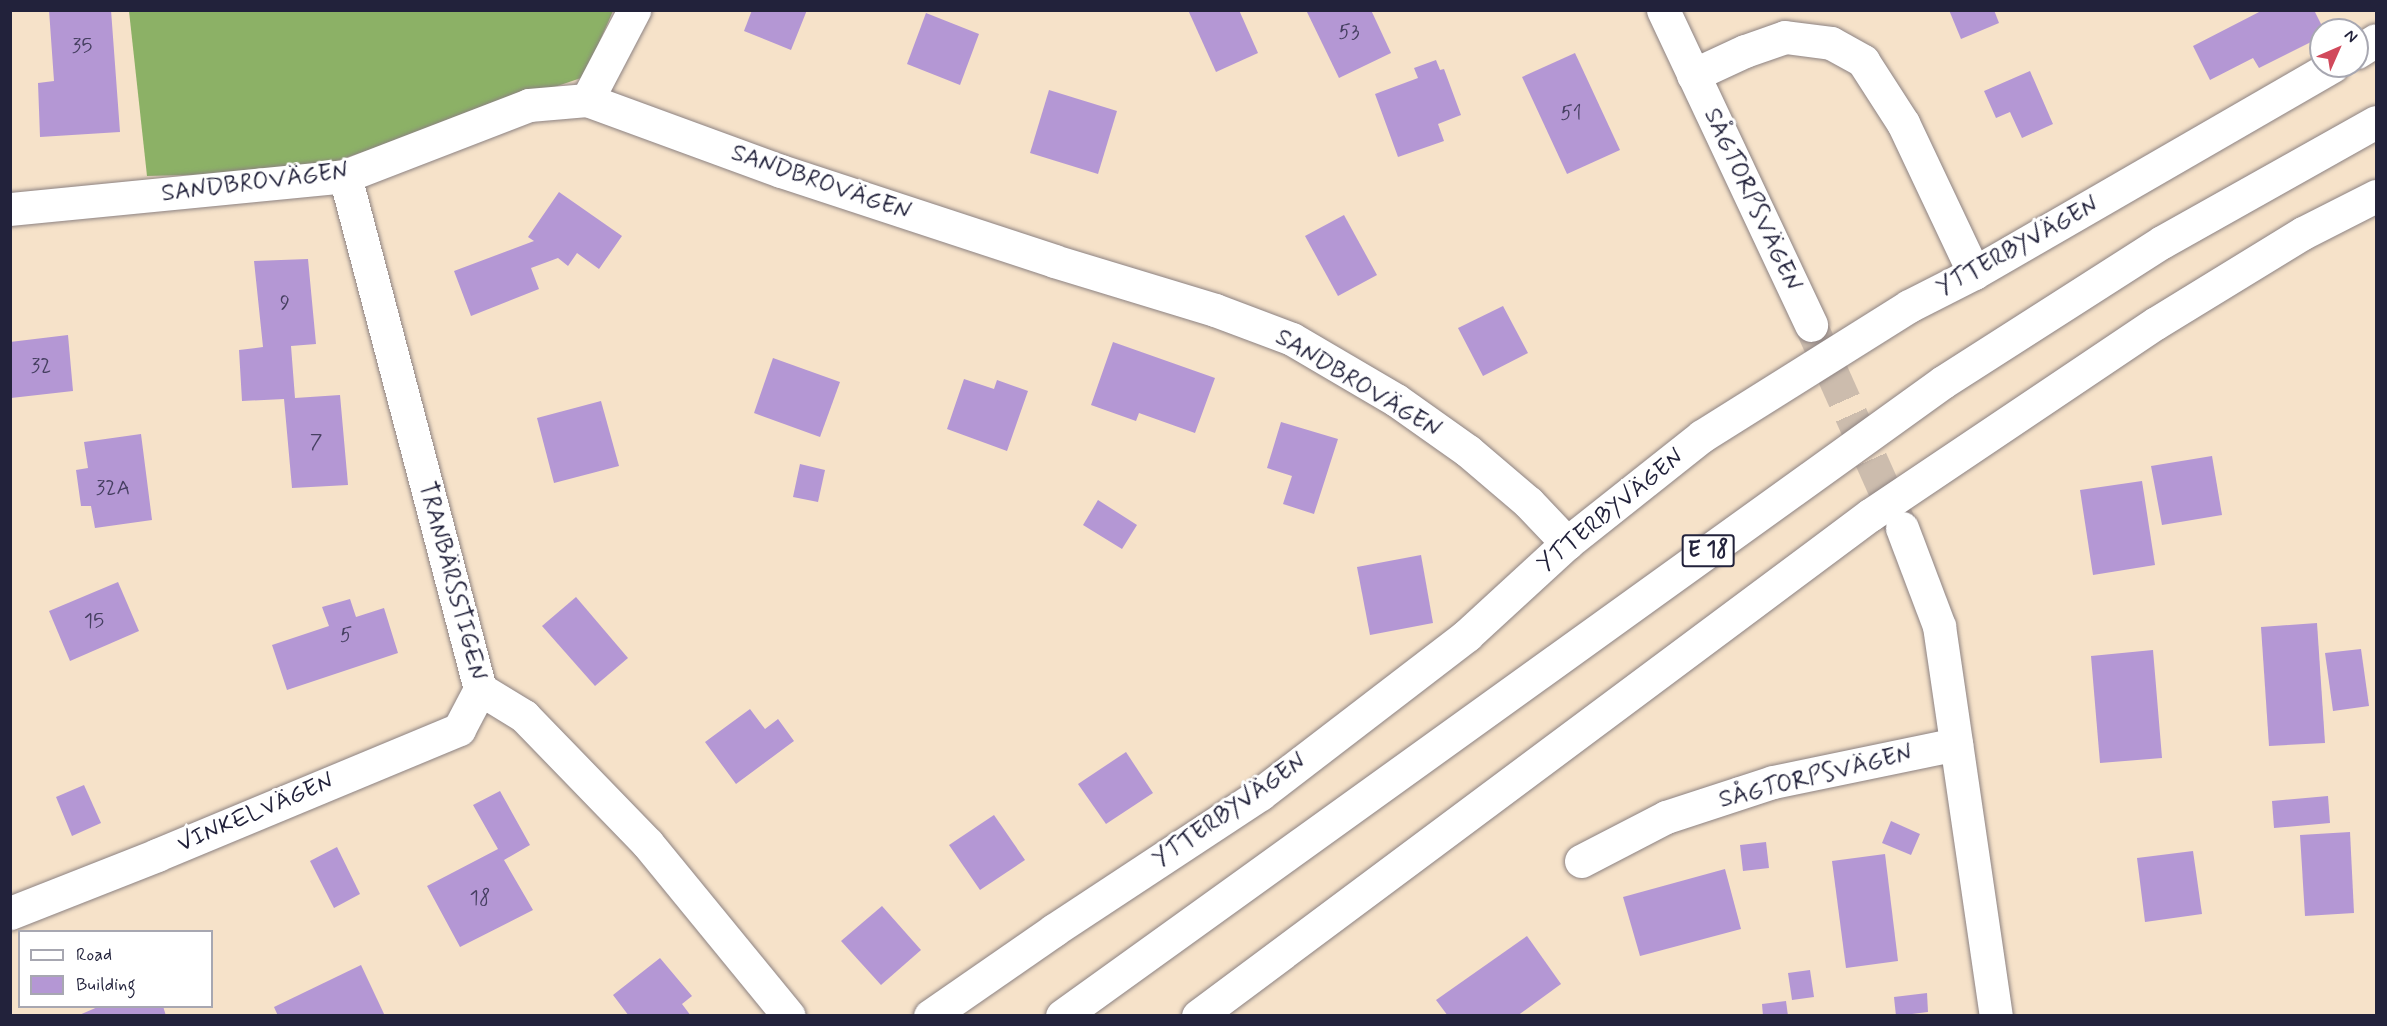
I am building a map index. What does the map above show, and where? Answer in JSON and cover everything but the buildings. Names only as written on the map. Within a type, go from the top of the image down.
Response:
[{"type":"main road","points":[[586,100],[634,10]]},
{"type":"main road","name":"SÅGTORPSVÄGEN","points":[[1663,10],[1811,325]]},
{"type":"main road","points":[[1693,75],[1745,51],[1785,38],[1831,43],[1863,61],[1903,123],[1974,273]]},
{"type":"main road","name":"YTTERBYVÄGEN","points":[[930,1016],[1054,930],[1260,794],[1467,635],[1567,543],[1702,436],[1910,306],[1974,273],[2311,78]]},
{"type":"main road","name":"SANDBROVÄGEN","points":[[10,209],[345,176],[529,105],[586,100],[781,171],[1054,261],[1215,310],[1292,339],[1396,400],[1468,451],[1528,502],[1567,543]]},
{"type":"main road","name":"E 18","points":[[1062,1016],[1943,382],[2162,242],[2376,122]]},
{"type":"main road","name":"TRANBÄRSSTIGEN","points":[[345,176],[480,689],[524,716],[648,844],[789,1016]]},
{"type":"main road","points":[[1198,1016],[1870,515],[2156,323],[2303,233],[2376,196]]},
{"type":"main road","points":[[1902,528],[1939,626],[1996,1016]]},
{"type":"main road","name":"VINKELVÄGEN","points":[[10,913],[158,855],[459,729],[480,689]]},
{"type":"main road","name":"SÅGTORPSVÄGEN","points":[[1581,861],[1666,817],[1773,782],[1956,744]]},
{"type":"green space","points":[[129,11],[613,11],[584,77],[304,172],[147,176]]},
{"type":"tunnel","points":[[1811,325],[1901,526]]}]
